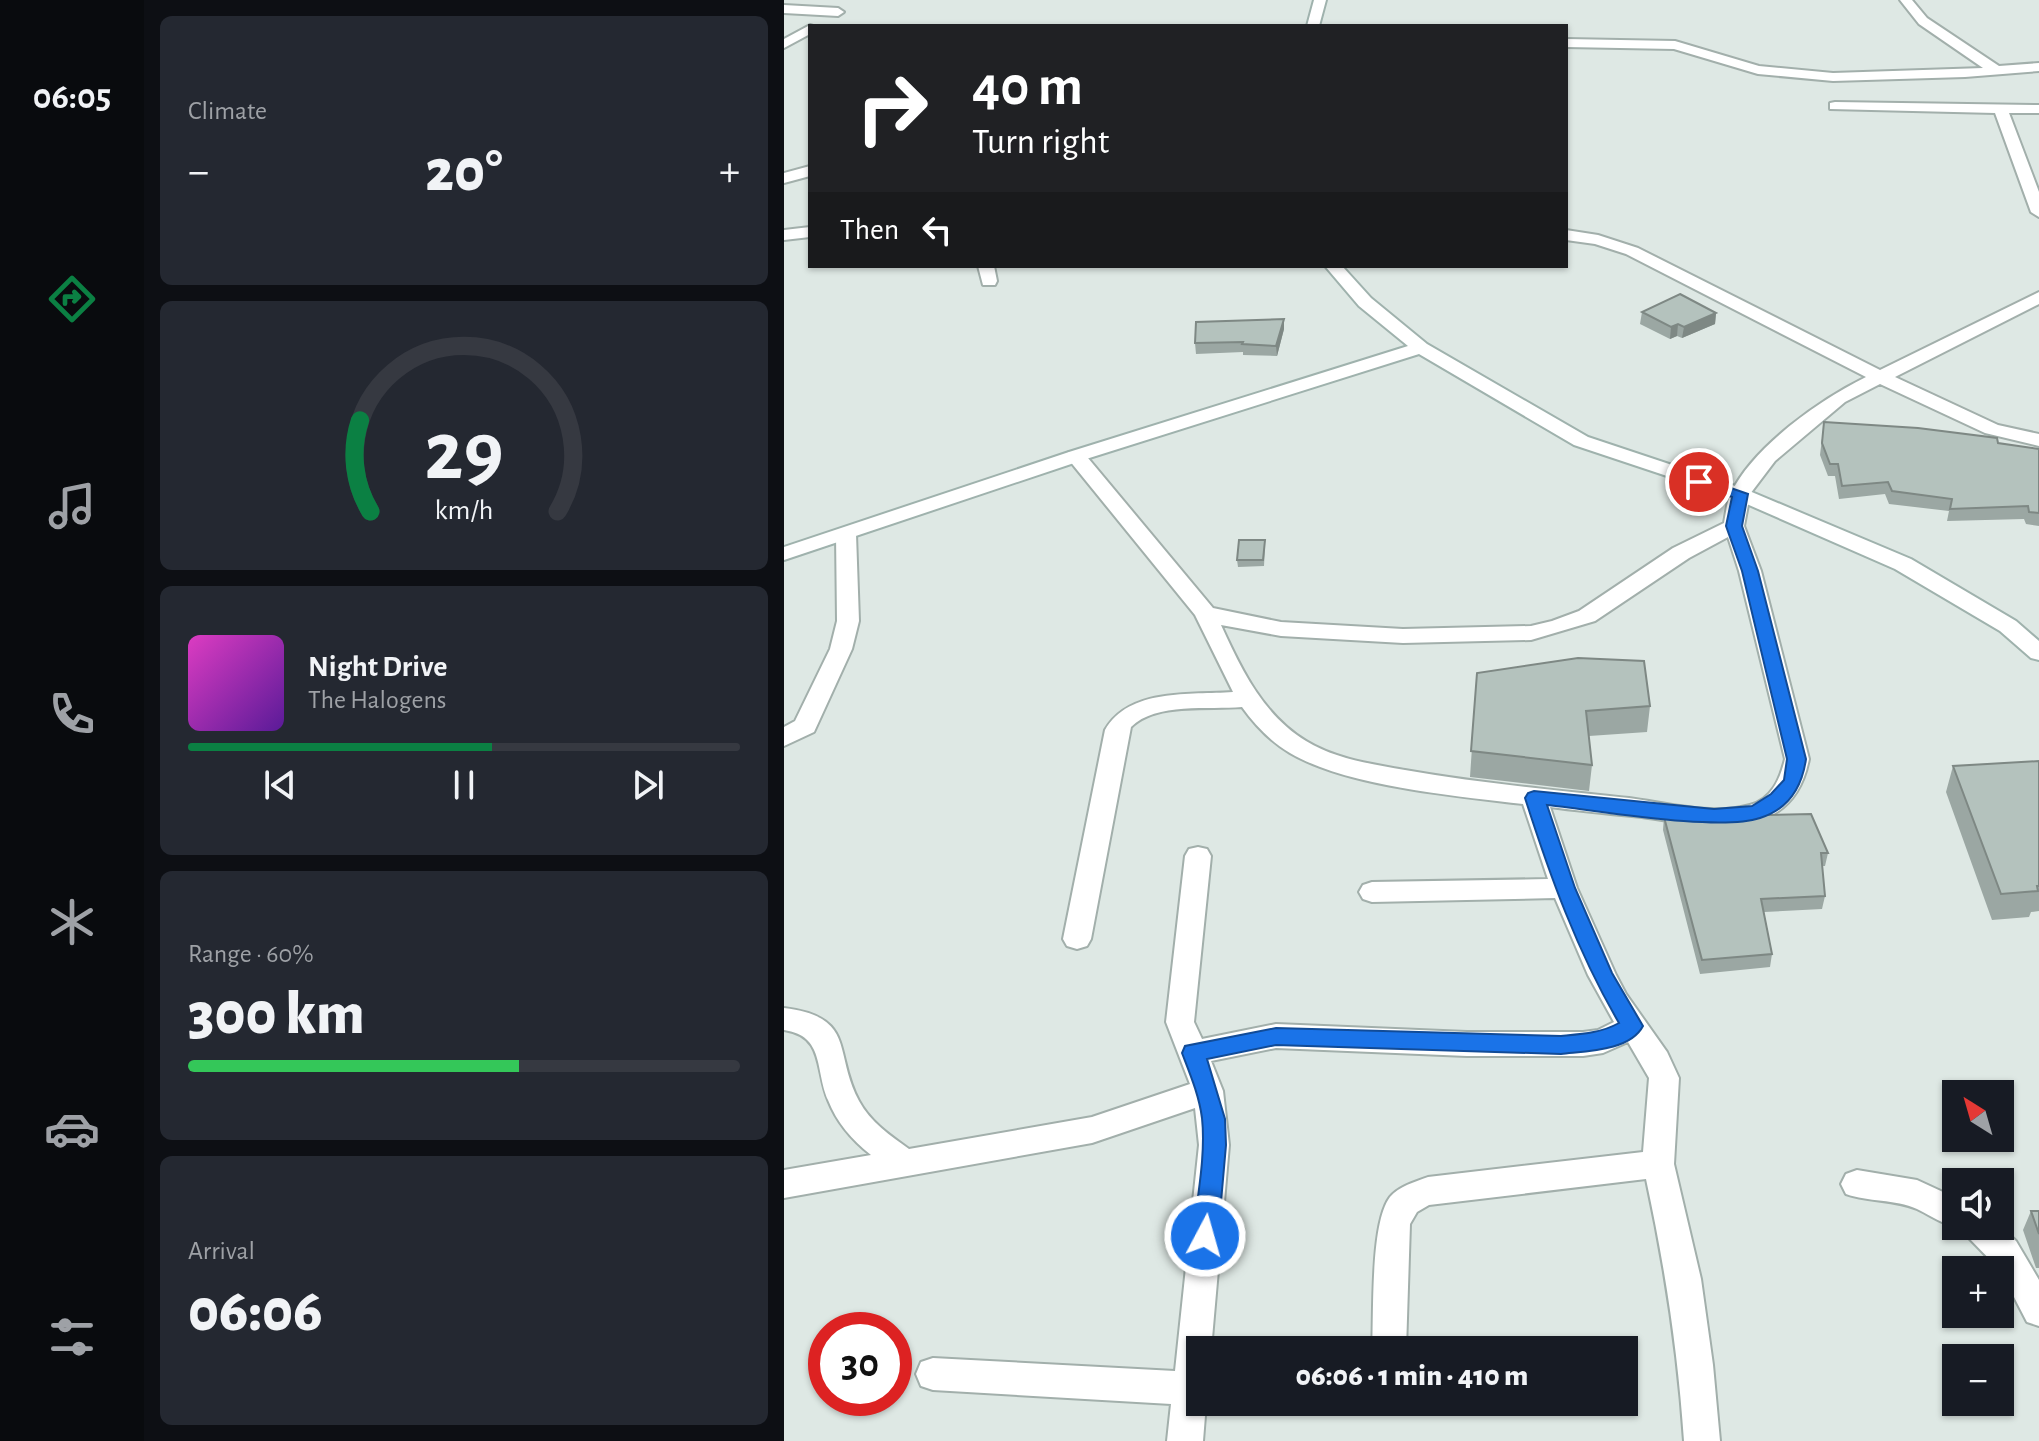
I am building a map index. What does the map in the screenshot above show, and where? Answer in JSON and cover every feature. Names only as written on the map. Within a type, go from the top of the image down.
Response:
[{"type":"street","points":[[1314,24],[1320,0]]},
{"type":"street","points":[[1906,0],[1923,21],[1997,71]]},
{"type":"street","points":[[784,9],[842,9],[818,24]]},
{"type":"street","points":[[784,44],[808,30]]},
{"type":"street","points":[[1568,43],[1675,45],[1758,70],[1808,76],[1879,77],[2039,67]]},
{"type":"street","points":[[2021,69],[2039,80]]},
{"type":"street","points":[[1835,106],[2039,109]]},
{"type":"street","points":[[2000,109],[2039,212]]},
{"type":"street","points":[[784,178],[808,172]]},
{"type":"street","points":[[784,235],[808,232]]},
{"type":"street","points":[[1568,235],[1598,240],[1632,251],[1977,423],[2039,440]]},
{"type":"street","points":[[1335,268],[1365,302],[1421,348],[1581,441],[1740,494],[1903,564],[1994,618],[2039,653]]},
{"type":"street","points":[[1076,456],[1205,613],[1248,699],[1270,727],[1298,747],[1328,759],[1422,781],[1534,798],[1714,816],[1756,812],[1778,799],[1794,782],[1797,759],[1750,571],[1734,526],[1740,494],[1768,457],[1838,398],[2039,297]]},
{"type":"street","points":[[784,554],[1076,456],[1421,348]]},
{"type":"street","points":[[1205,613],[1241,623],[1311,631],[1403,636],[1531,633],[1587,616],[1681,553],[1734,526]]},
{"type":"street","points":[[784,738],[805,726],[841,649],[848,621],[846,534]]},
{"type":"street","points":[[1077,939],[1117,730],[1122,721],[1135,712],[1155,708],[1248,699]]},
{"type":"street","points":[[1534,798],[1564,888],[1602,975],[1632,1026],[1657,1060],[1664,1078],[1658,1164],[1684,1279],[1696,1365],[1702,1441]]},
{"type":"street","points":[[1198,856],[1180,1022],[1208,1091],[1214,1145],[1199,1336]]},
{"type":"street","points":[[1372,892],[1564,888]]},
{"type":"street","points":[[784,1019],[809,1023],[823,1033],[847,1109],[878,1144],[905,1163]]},
{"type":"street","points":[[1193,1053],[1276,1036],[1467,1044],[1583,1044],[1603,1041],[1632,1026]]},
{"type":"street","points":[[784,1184],[1092,1130],[1208,1091]]},
{"type":"street","points":[[1390,1336],[1394,1224],[1396,1213],[1415,1195],[1658,1164]]},
{"type":"street","points":[[1857,1184],[1917,1194],[1942,1206]]},
{"type":"street","points":[[1993,1240],[2004,1251],[2039,1311]]},
{"type":"street","points":[[933,1374],[1186,1388]]},
{"type":"street","points":[[1185,1441],[1190,1416]]},
{"type":"building","points":[[1680,294],[1716,313],[1684,327],[1678,324],[1671,327],[1642,312]]},
{"type":"building","points":[[1284,319],[1276,346],[1243,342],[1195,343],[1196,322]]},
{"type":"building","points":[[1824,422],[1918,428],[1997,438],[1998,443],[2039,449],[2039,513],[2029,512],[2028,506],[1950,509],[1952,499],[1892,491],[1888,482],[1842,486],[1838,464],[1830,464],[1822,443]]},
{"type":"building","points":[[1239,540],[1265,540],[1263,560],[1237,560]]},
{"type":"building","points":[[1578,658],[1644,661],[1650,706],[1586,711],[1592,765],[1471,751],[1477,673]]},
{"type":"building","points":[[2039,761],[2038,891],[2001,894],[1953,766]]},
{"type":"building","points":[[1811,814],[1828,853],[1821,853],[1825,896],[1761,899],[1772,954],[1702,960],[1664,817]]},
{"type":"building","points":[[2031,1211],[2039,1211],[2039,1234]]},
{"type":"route","points":[[1205,1236],[1214,1145],[1213,1119],[1208,1091],[1193,1053],[1276,1036],[1561,1045],[1603,1041],[1619,1034],[1632,1026],[1602,975],[1564,888],[1534,798],[1714,816],[1756,812],[1778,799],[1794,782],[1797,759],[1750,571],[1734,526],[1740,494],[1699,482]]}]
